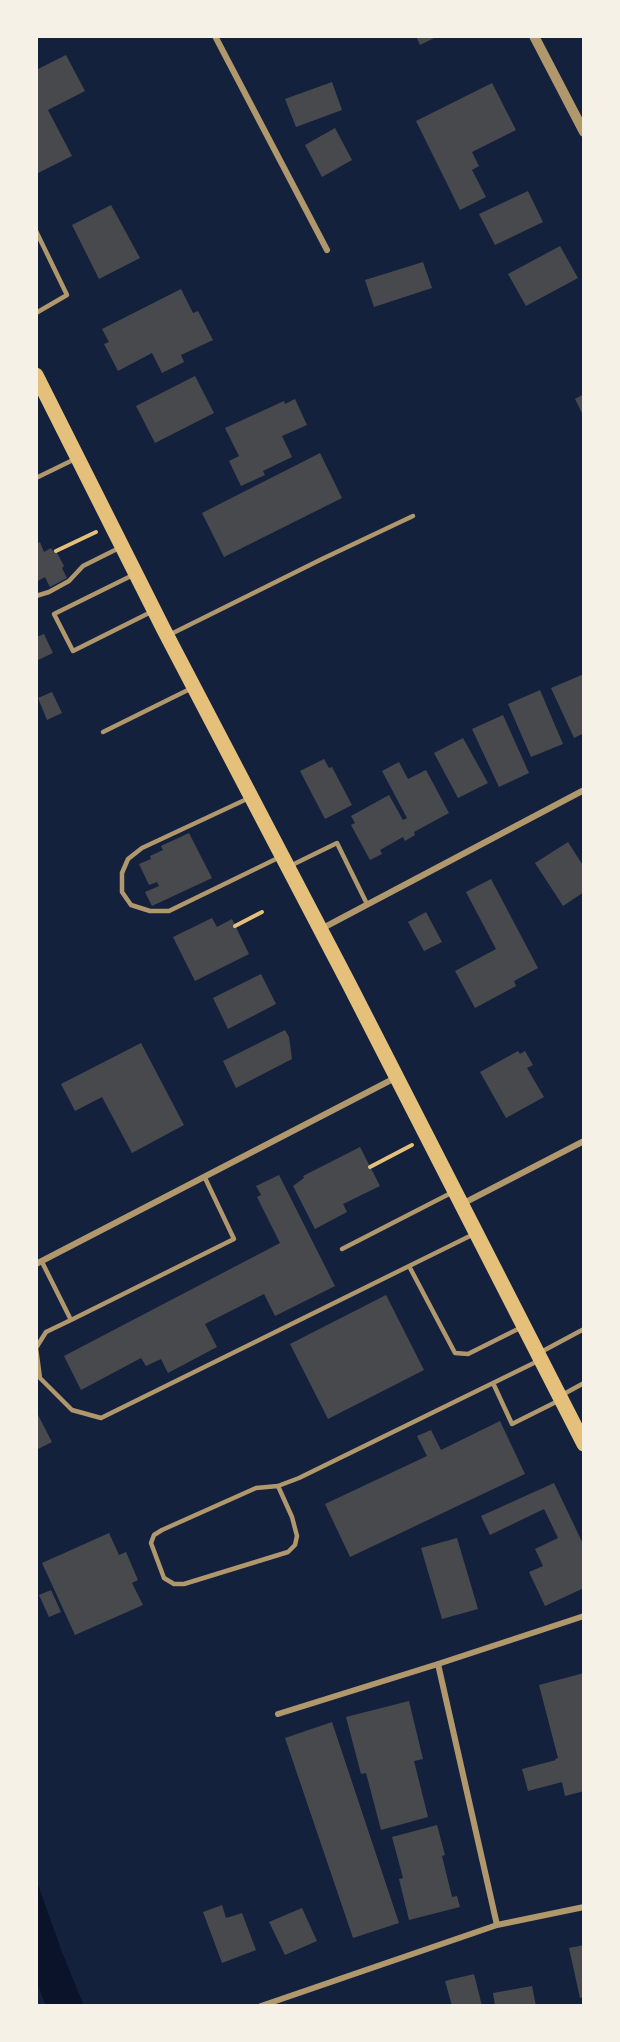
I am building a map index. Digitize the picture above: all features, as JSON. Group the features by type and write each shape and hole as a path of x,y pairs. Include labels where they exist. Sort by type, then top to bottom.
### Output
{"main road":[{"path":"36,375 135,574 285,861 523,1327 560,1397 579,1421 583,1442"}],"street":[{"path":"215,36 327,250"},
{"path":"534,36 584,132"},
{"path":"320,929 584,790"},
{"path":"39,1263 396,1077"},
{"path":"458,1198 584,1141"},
{"path":"278,1714 438,1665 584,1616"},
{"path":"438,1665 497,1925"},
{"path":"261,2006 497,1925 584,1907"}],"lane":[{"path":"36,231 67,295 36,313"},
{"path":"36,478 77,457"},
{"path":"167,636 413,516"},
{"path":"36,596 69,581 83,566 122,547"},
{"path":"135,574 54,614 73,651 154,610"},
{"path":"103,732 194,687"},
{"path":"252,797 142,848 128,859 122,873 122,892 131,905 150,911 169,911 285,861 337,843 367,904"},
{"path":"205,1178 234,1239 46,1332 36,1348 40,1378 72,1410 100,1418 476,1233"},
{"path":"342,1250 458,1198"},
{"path":"39,1263 71,1320"},
{"path":"409,1266 455,1353 468,1354 523,1327"},
{"path":"278,1486 292,1517 297,1536 295,1545 288,1552 184,1584 174,1584 164,1578 151,1543 154,1536 162,1530 256,1488 278,1486 299,1478 493,1383 584,1329"},
{"path":"493,1383 513,1424 584,1383"}],"path":[{"path":"56,551 111,525"},
{"path":"235,926 262,912"},
{"path":"370,1167 427,1137"}],"water":[{"path":"36,1879 84,2006 46,2006 36,1981"}],"building":[{"path":"416,36 438,36 420,45"},
{"path":"66,55 85,91 48,110 72,156 36,174 36,70"},
{"path":"332,82 342,110 296,127 285,99"},
{"path":"492,83 516,130 472,152 479,166 472,170 486,197 460,210 416,121"},
{"path":"335,128 352,160 322,177 305,145"},
{"path":"528,191 543,222 495,245 479,214"},
{"path":"111,205 140,258 99,279 72,225"},
{"path":"560,246 578,278 526,306 508,274"},
{"path":"423,262 432,288 374,307 365,280"},
{"path":"181,289 193,313 198,311 213,340 181,355 184,362 162,373 152,353 118,371 104,344 109,342 102,329"},
{"path":"195,376 214,413 155,443 136,406"},
{"path":"584,394 584,417 575,399"},
{"path":"295,399 307,425 282,436 292,457 263,471 265,475 241,486 229,461 239,456 225,428 284,401 285,404"},
{"path":"320,453 342,498 224,557 202,513"},
{"path":"40,542 44,552 51,548 53,551 55,549 64,566 62,568 67,578 50,587 45,577 36,582 36,544"},
{"path":"44,634 53,653 36,661 36,637"},
{"path":"584,674 584,733 574,738 551,688"},
{"path":"540,690 563,744 531,757 508,704"},
{"path":"52,692 62,713 47,720 38,698"},
{"path":"503,715 529,773 499,787 472,729"},
{"path":"463,738 488,783 458,798 434,753"},
{"path":"324,759 329,768 332,767 352,805 325,819 300,771"},
{"path":"399,762 408,779 426,770 449,813 414,832 415,835 405,841 403,837 380,850 382,854 370,860 351,825 355,823 351,816 389,795 403,820 407,818 382,771"},
{"path":"189,833 212,878 152,906 145,892 159,886 157,882 149,885 139,864 163,850 161,846"},
{"path":"568,842 584,867 584,892 563,906 535,863"},
{"path":"491,879 538,968 514,981 516,986 475,1008 455,971 496,949 466,892"},
{"path":"426,912 442,942 424,951 408,922"},
{"path":"212,918 217,927 232,919 249,954 195,981 173,937"},
{"path":"261,974 276,1004 228,1029 213,998"},
{"path":"285,1030 289,1037 292,1059 236,1088 223,1061"},
{"path":"141,1043 184,1125 132,1153 102,1097 75,1111 61,1084"},
{"path":"518,1051 520,1054 525,1051 533,1065 527,1068 544,1097 506,1118 480,1072"},
{"path":"360,1147 380,1186 343,1204 347,1212 315,1229 293,1186 304,1178 303,1176"},
{"path":"279,1175 335,1286 275,1316 264,1294 205,1324 217,1347 168,1373 161,1359 146,1366 141,1358 81,1390 64,1356 280,1243 257,1197 261,1195 256,1186"},
{"path":"386,1295 424,1370 328,1419 290,1344"},
{"path":"36,1411 52,1442 36,1450"},
{"path":"500,1421 525,1474 350,1557 325,1504 427,1456 417,1436 431,1430 441,1450"},
{"path":"554,1483 584,1546 584,1588 545,1606 529,1572 543,1566 535,1549 558,1538 544,1509 490,1535 481,1516"},
{"path":"109,1533 119,1555 126,1552 138,1580 132,1583 143,1605 75,1635 42,1563"},
{"path":"457,1538 478,1609 442,1619 421,1548"},
{"path":"51,1590 61,1612 49,1617 39,1595"},
{"path":"584,1673 584,1791 565,1796 562,1782 528,1791 522,1769 558,1758 539,1685"},
{"path":"409,1701 423,1759 414,1761 428,1817 381,1830 366,1773 361,1774 346,1717"},
{"path":"332,1722 399,1923 353,1938 285,1738"},
{"path":"437,1825 452,1897 457,1896 460,1907 409,1920 399,1879 403,1878 392,1837"},
{"path":"222,1905 226,1918 242,1913 256,1950 222,1963 203,1912"},
{"path":"302,1908 317,1941 285,1955 269,1922"},
{"path":"584,1945 584,1997 580,1998 569,1948"},
{"path":"474,1974 482,2006 452,2006 445,1981"},
{"path":"532,1986 536,2006 495,2006 493,1993"}]}
